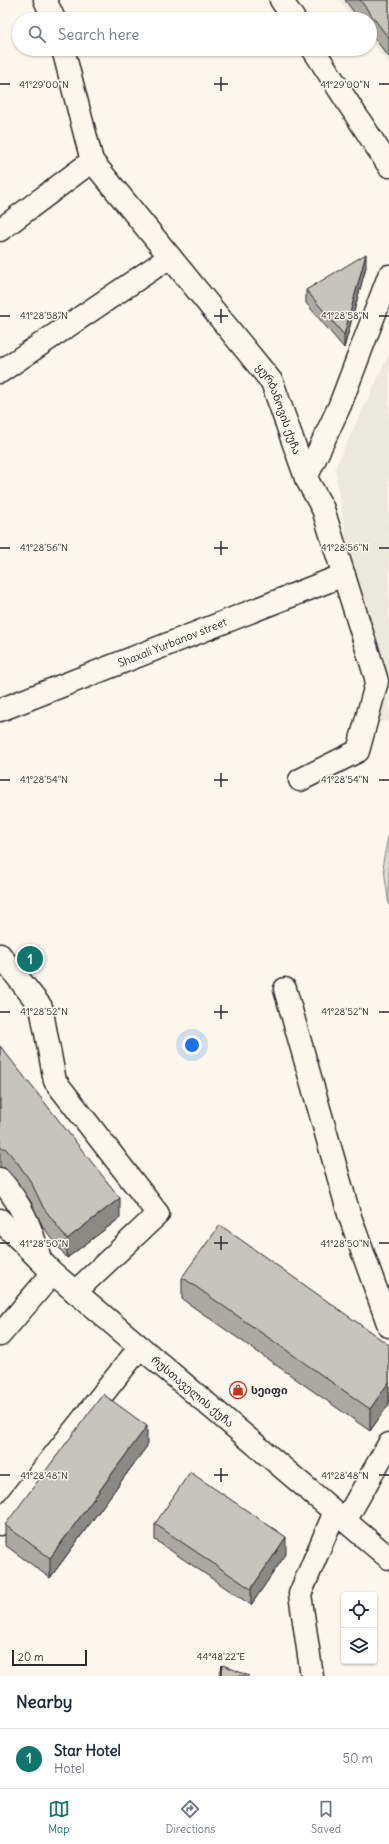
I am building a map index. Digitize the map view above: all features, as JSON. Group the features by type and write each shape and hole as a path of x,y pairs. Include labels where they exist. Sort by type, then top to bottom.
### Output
{"street":[{"path":"45,0 51,12"},
{"path":"281,0 289,12"},
{"name":"ყურბანოვის ქუჩა","path":"65,56 92,160 272,382 306,478 323,510 377,681 358,751 300,780"},
{"path":"318,56 389,166"},
{"path":"0,230 92,160"},
{"path":"0,372 170,256"},
{"path":"306,478 340,405 389,276"},
{"name":"Shaxali Yurbanov street","path":"0,710 344,575"},
{"path":"0,955 41,1007 55,1081 158,1214 75,1292"},
{"path":"285,989 349,1214 389,1326"},
{"path":"0,1179 12,1193 26,1216 47,1266 9,1312 0,1335"},
{"name":"რუსთაველის ქუჩა","path":"0,1220 75,1292 389,1558"},
{"path":"0,1524 140,1347"},
{"path":"312,1676 300,1594 340,1517 389,1444"}],"shaded area":[{"path":"339,0 389,0 389,64 377,48 377,12 348,12"},
{"path":"389,354 389,721 374,723 335,468"},
{"path":"389,832 389,906 383,862"}],"building":[{"path":"360,0 389,0 389,38 377,23 377,12 369,12"},
{"path":"366,254 344,335 306,290"},
{"path":"0,1046 120,1198 67,1239 43,1207 31,1182 17,1162 5,1148 0,1148"},
{"path":"220,1225 389,1345 389,1382 370,1409 182,1277"},
{"path":"103,1394 147,1426 50,1558 5,1525"},
{"path":"190,1472 286,1537 251,1589 155,1524"},
{"path":"223,1665 249,1676 218,1676"}],"place":[{"name":"Star Hotel","path":"30,959"},
{"name":"სეიფი","path":"238,1390"}]}
